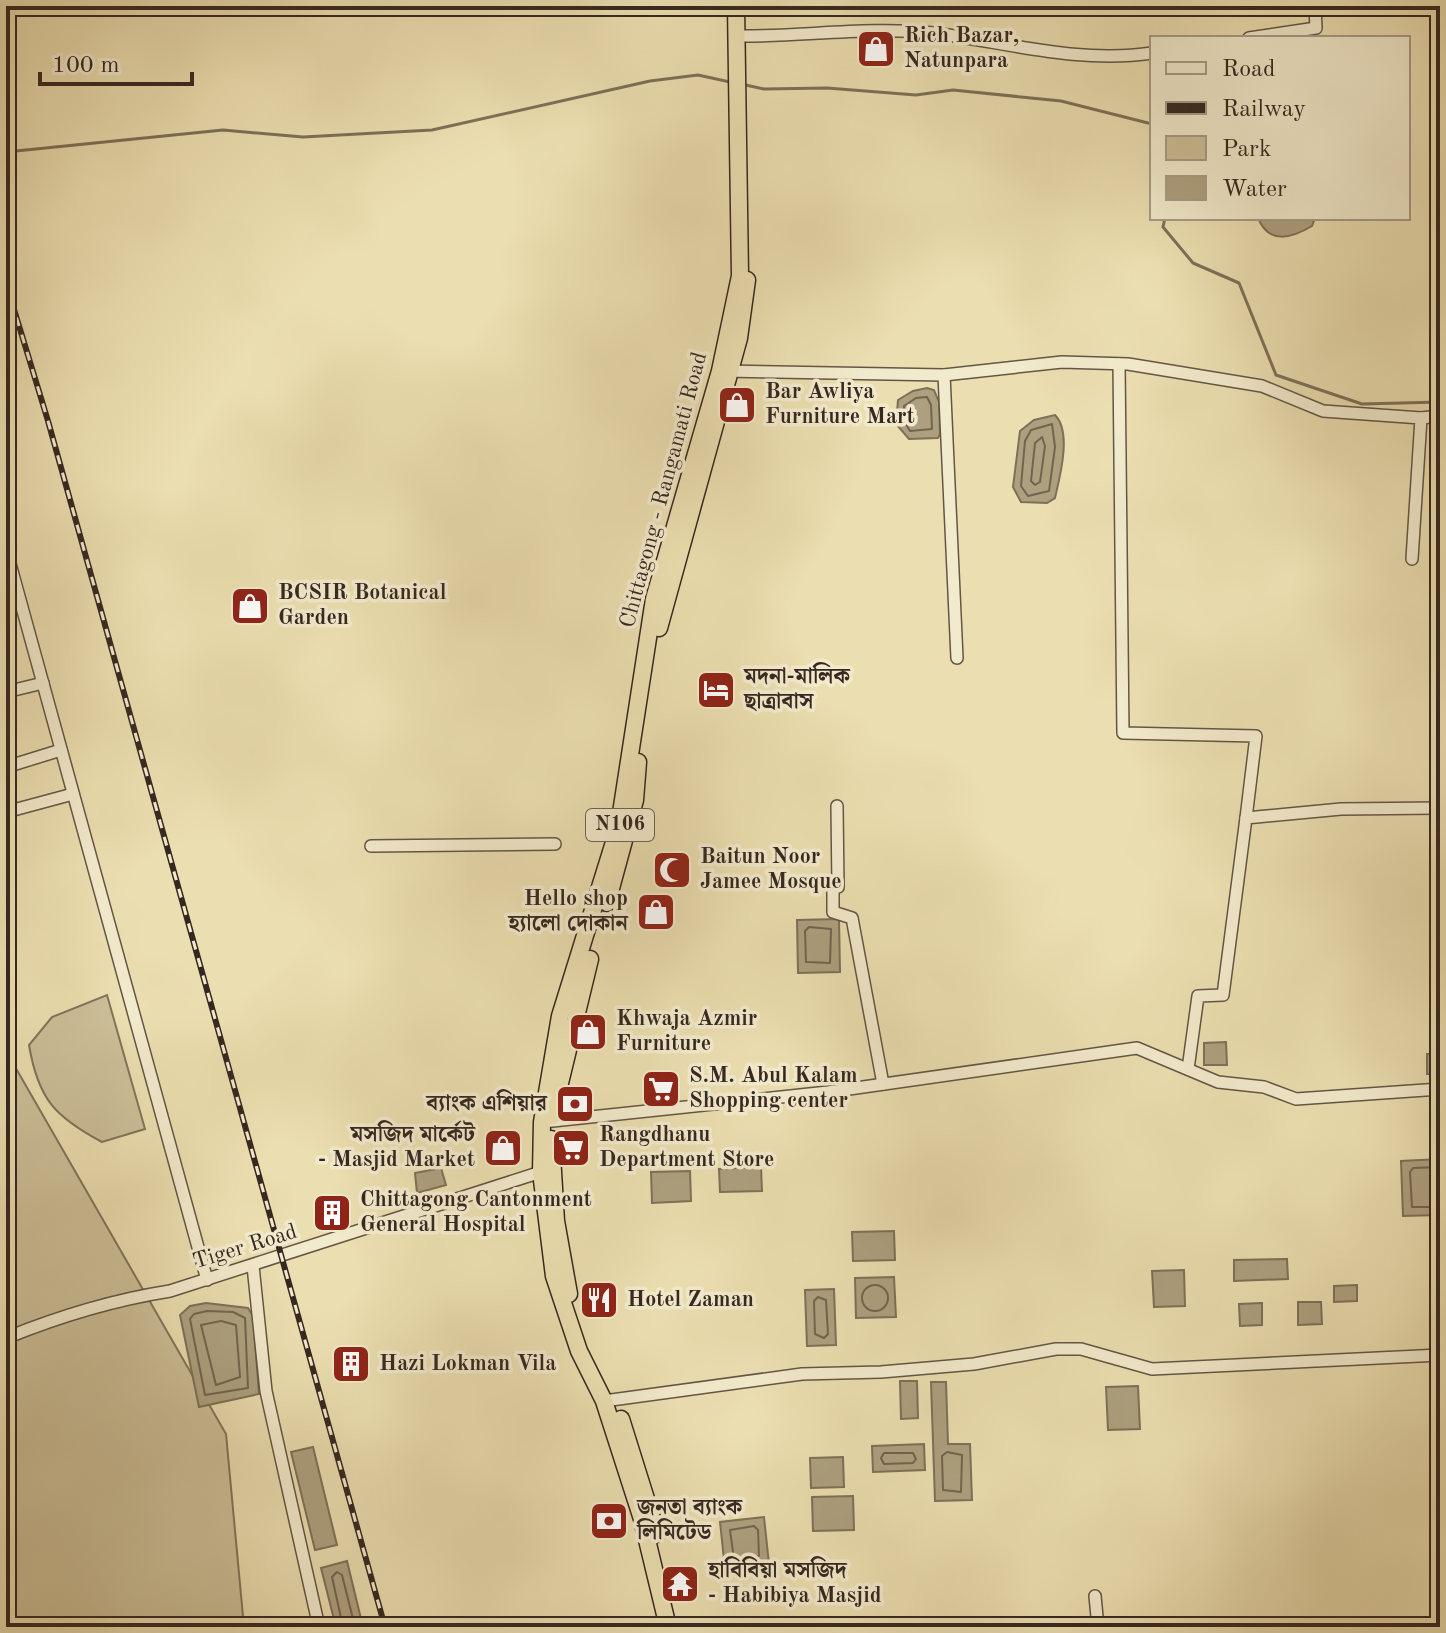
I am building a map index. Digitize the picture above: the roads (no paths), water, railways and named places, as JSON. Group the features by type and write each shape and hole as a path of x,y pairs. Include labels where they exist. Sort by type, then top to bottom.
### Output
{"highway":[{"name":"Chittagong - Rangamati Road","path":"736,6 740,36"},
{"name":"Chittagong - Rangamati Road","path":"668,1627 642,1519 608,1400 562,1309 547,1243 541,1172 560,1016 619,826 654,599 726,370 740,276 740,36 744,6"},
{"name":"Chittagong - Rangamati Road","path":"546,1122 556,1221 569,1291 652,1513 679,1627"}],"street":[{"path":"1262,36 1316,28 1315,6"},
{"path":"740,36 917,32 1113,58 1150,53"},
{"path":"726,370 944,375 1062,362 1119,364 1262,386 1323,411 1421,418 1440,416"},
{"path":"1119,364 1123,733 1256,736 1223,995 1198,996 1188,1069"},
{"path":"944,375 957,658"},
{"path":"1412,559 1421,418"},
{"path":"6,549 207,1280"},
{"path":"6,692 43,683"},
{"path":"6,767 61,750"},
{"path":"6,812 73,794"},
{"path":"837,806 838,887 833,888 833,912 852,918 883,1084"},
{"path":"1246,818 1341,809 1440,808"},
{"path":"371,846 555,844"},
{"path":"546,1122 883,1084 1137,1048 1218,1082 1264,1087 1296,1099 1440,1089"},
{"name":"Tiger Road","path":"6,1338 64,1315 207,1280 541,1172"},
{"path":"253,1266 266,1391 319,1627"},
{"path":"608,1400 802,1374 881,1372 974,1364 1056,1349 1081,1349 1152,1369 1440,1355"},
{"path":"1095,1596 1098,1627"}],"water":[{"path":"1259,220 1314,220 1312,226 1297,234 1282,237 1263,227"},
{"path":"934,390 939,402 940,434 938,438 909,439 896,424 898,400 913,391"},
{"path":"1055,415 1063,432 1064,443 1055,498 1047,503 1021,502 1013,487 1020,431 1034,420"},
{"path":"839,919 840,972 798,973 797,920"},
{"path":"1226,1042 1227,1065 1204,1065 1204,1043"},
{"path":"1427,1054 1440,1054 1440,1074 1427,1074"},
{"path":"1440,1159 1440,1215 1403,1216 1401,1161"},
{"path":"761,1167 762,1191 720,1192 719,1169"},
{"path":"441,1168 446,1185 417,1193 415,1173"},
{"path":"690,1171 691,1201 652,1203 651,1172"},
{"path":"894,1231 895,1260 853,1261 852,1232"},
{"path":"1287,1259 1288,1279 1234,1281 1234,1260"},
{"path":"1184,1270 1185,1306 1154,1307 1152,1271"},
{"path":"894,1277 896,1317 856,1318 855,1278"},
{"path":"1357,1285 1357,1301 1334,1302 1334,1286"},
{"path":"834,1289 836,1345 807,1346 805,1290"},
{"path":"1298,1302 1321,1302 1322,1324 1298,1325"},
{"path":"206,1303 248,1308 253,1316 259,1394 199,1407 180,1315 190,1306"},
{"path":"1262,1303 1262,1325 1240,1326 1239,1304"},
{"path":"900,1381 917,1381 918,1418 901,1419"},
{"path":"931,1382 946,1382 948,1444 970,1444 972,1500 935,1501"},
{"path":"1138,1386 1140,1429 1108,1430 1106,1387"},
{"path":"924,1444 925,1470 873,1472 872,1446"},
{"path":"313,1447 337,1545 315,1550 291,1452"},
{"path":"843,1457 844,1487 811,1488 810,1458"},
{"path":"853,1496 854,1530 813,1531 812,1497"},
{"path":"764,1517 769,1564 725,1569 720,1522"},
{"path":"347,1561 363,1627 336,1627 321,1568"}],"waterway":[{"path":"6,152 223,130 303,137 432,130 650,81 698,75 730,82"},
{"path":"741,84 764,89 827,88 916,95 953,90 1061,101 1150,123"},
{"path":"1165,220 1163,227 1193,263 1239,283 1276,375 1362,404 1440,402"}],"railway":[{"path":"6,283 48,421 385,1627"}],"place":[{"name":"Rich Bazar, Natunpara","path":"876,49"},
{"name":"Bar Awliya Furniture Mart","path":"737,405"},
{"name":"BCSIR Botanical Garden","path":"250,606"},
{"name":"মদনা-মালিক ছাত্রাবাস","path":"716,690"},
{"name":"Baitun Noor Jamee Mosque","path":"672,870"},
{"name":"Hello shop হ্যালো দোকান","path":"656,912"},
{"name":"Khwaja Azmir Furniture","path":"588,1032"},
{"name":"S.M. Abul Kalam Shopping center","path":"661,1089"},
{"name":"ব্যাংক এশিয়ার","path":"575,1104"},
{"name":"মসজিদ মার্কেট - Masjid Market","path":"503,1148"},
{"name":"Rangdhanu Department Store","path":"571,1148"},
{"name":"Chittagong Cantonment General Hospital","path":"332,1213"},
{"name":"Hotel Zaman","path":"599,1300"},
{"name":"Hazi Lokman Vila","path":"351,1364"},
{"name":"জনতা ব্যাংক লিমিটেড","path":"609,1521"},
{"name":"হাবিবিয়া মসজিদ - Habibiya Masjid","path":"680,1584"}]}
